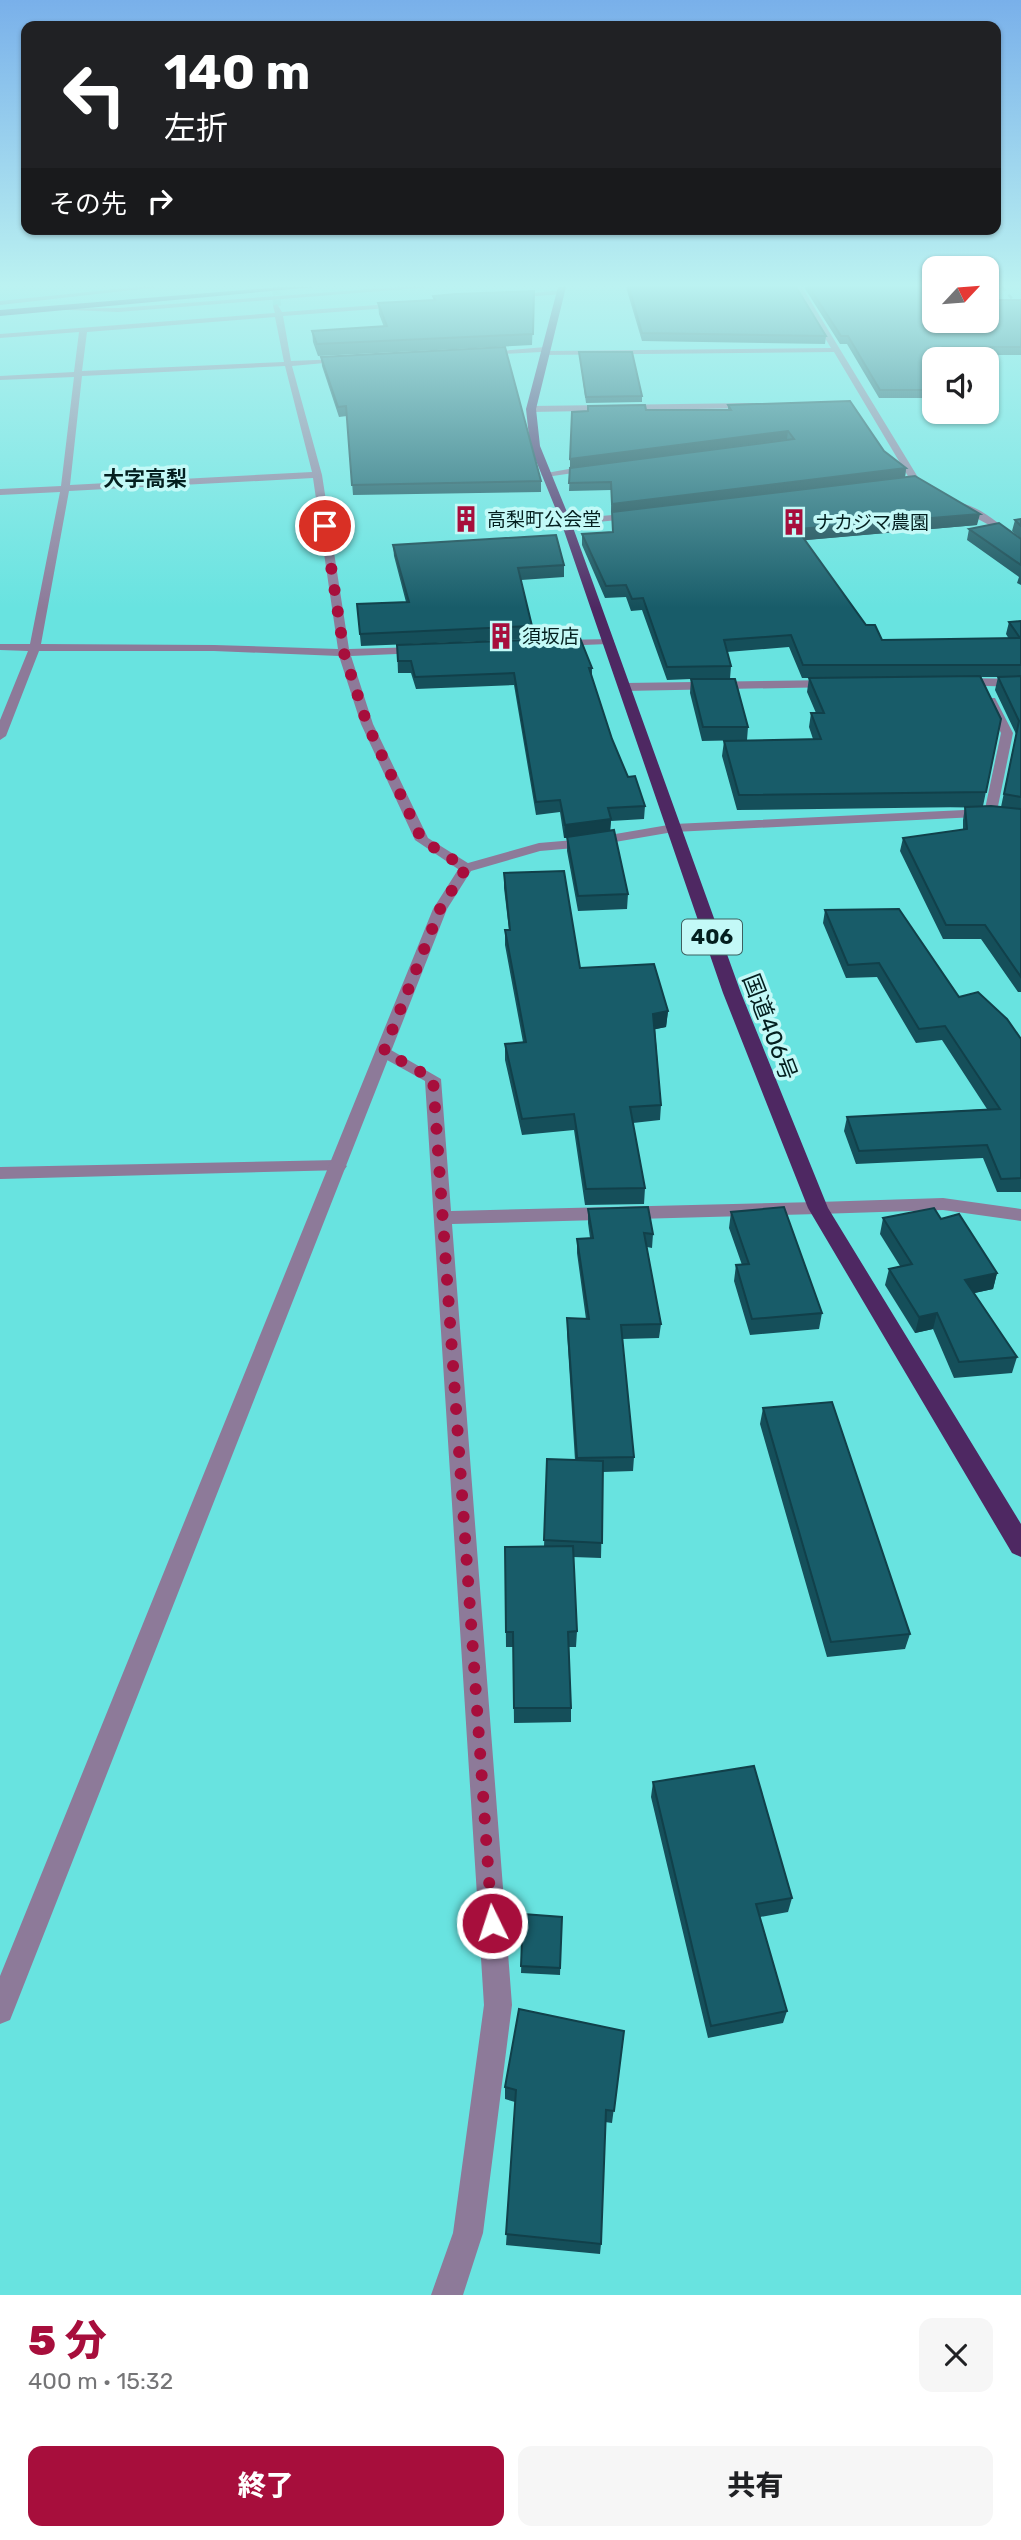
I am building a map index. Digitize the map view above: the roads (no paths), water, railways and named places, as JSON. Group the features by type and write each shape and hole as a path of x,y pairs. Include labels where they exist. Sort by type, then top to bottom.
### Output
{"highway":[{"name":"国道406号","path":"534,394 531,409 535,446 566,522 732,993 818,1208 1021,1546"}],"street":[{"path":"0,736 35,648 65,488 76,394"},
{"path":"296,394 317,475 344,653 367,724 422,840 466,868"},
{"path":"862,394 915,481 938,493"},
{"path":"853,403 867,403"},
{"path":"531,409 760,405"},
{"path":"546,474 599,467"},
{"path":"0,492 317,475"},
{"path":"902,482 915,481"},
{"path":"949,499 1001,530 1021,547"},
{"path":"566,522 646,516"},
{"path":"1001,530 1021,526"},
{"path":"552,643 608,641"},
{"path":"0,647 214,648 344,653 427,649"},
{"path":"955,682 1021,683"},
{"path":"0,2010 440,909 466,868 539,846 586,843 674,828 996,813 1006,733 983,682"},
{"path":"624,687 845,684"},
{"path":"384,1051 433,1079 498,2005 468,2233 447,2295"},
{"path":"0,1173 338,1166"},
{"path":"443,1217 943,1204 1021,1215"}],"place":[{"name":"高梨町公会堂","path":"466,519"},
{"name":"ナカジマ農園","path":"794,522"},
{"name":"須坂店","path":"501,636"}],"district":[{"name":"大字高梨","path":"145,479"}]}
